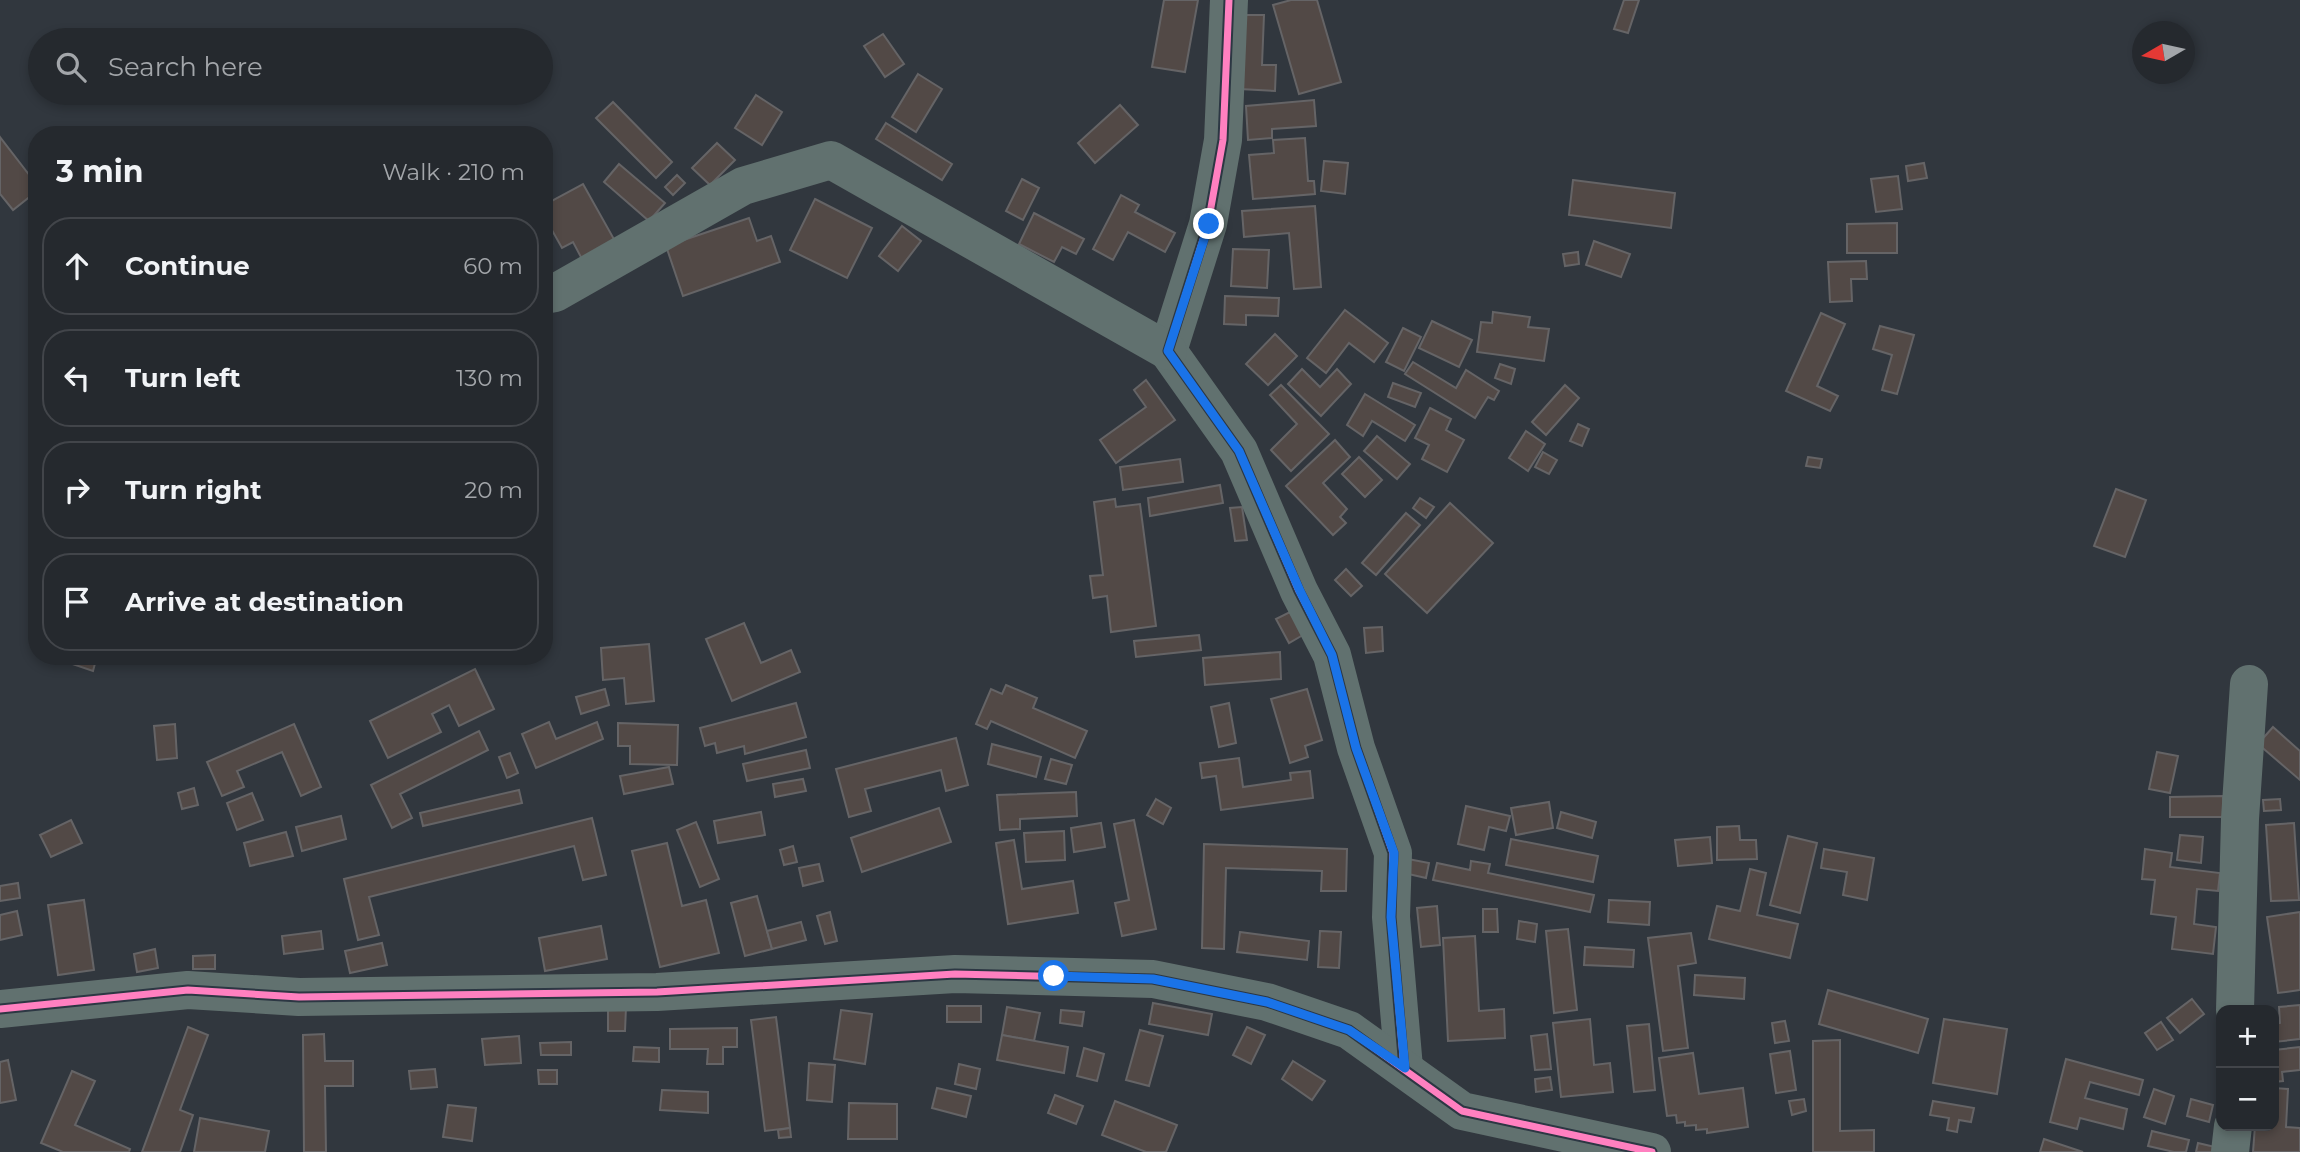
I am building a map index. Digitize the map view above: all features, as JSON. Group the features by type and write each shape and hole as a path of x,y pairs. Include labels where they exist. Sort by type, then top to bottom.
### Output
{"street":[{"path":"1168,351 1209,224 1223,140 1228,0"},
{"path":"553,293 743,186 831,160 1168,351 1239,451 1300,591 1332,655 1356,748 1394,853 1391,917 1405,1068"},
{"path":"2235,1005 2240,819 2249,684"},
{"path":"0,1009 188,990 299,997 409,996 657,992 955,974 1153,979 1267,1002 1349,1030 1462,1111 1653,1152"},
{"path":"2230,1152 2232,1131"}],"building":[{"path":"1164,0 1198,0 1185,72 1152,67"},
{"path":"1291,0 1317,0 1341,82 1299,94 1273,5"},
{"path":"1624,0 1639,0 1628,33 1614,29"},
{"path":"1244,15 1264,15 1262,65 1276,65 1275,91 1240,89"},
{"path":"883,34 904,64 885,77 864,46"},
{"path":"918,74 942,89 916,132 892,117"},
{"path":"756,95 782,112 762,145 735,128"},
{"path":"1314,100 1316,126 1272,129 1272,138 1248,140 1246,106"},
{"path":"613,102 672,162 656,178 596,118"},
{"path":"1120,105 1138,125 1095,163 1078,143"},
{"path":"886,123 952,164 942,180 876,139"},
{"path":"0,137 28,173 28,198 13,210 0,194"},
{"path":"1305,138 1308,181 1314,181 1315,194 1253,199 1249,155 1274,153 1273,140"},
{"path":"717,143 735,160 710,185 692,168"},
{"path":"1324,161 1348,163 1345,194 1321,191"},
{"path":"1924,163 1927,178 1908,181 1906,166"},
{"path":"619,164 665,203 649,221 604,182"},
{"path":"677,175 685,183 673,195 665,187"},
{"path":"1898,176 1902,209 1876,212 1871,179"},
{"path":"1022,179 1039,188 1023,220 1006,211"},
{"path":"1573,180 1675,193 1671,228 1569,215"},
{"path":"583,184 615,241 582,259 573,242 562,248 553,232 553,200"},
{"path":"1121,195 1139,205 1135,212 1175,233 1165,252 1128,232 1113,260 1093,249"},
{"path":"815,199 872,228 847,278 790,250"},
{"path":"1315,206 1321,287 1294,289 1289,233 1244,237 1242,211"},
{"path":"1034,213 1084,239 1076,254 1062,247 1054,262 1019,244"},
{"path":"749,218 757,241 771,236 780,262 683,296 666,246"},
{"path":"1897,223 1897,253 1847,253 1847,224"},
{"path":"902,226 921,241 898,271 879,256"},
{"path":"1594,241 1630,254 1621,277 1586,265"},
{"path":"1233,249 1269,250 1267,288 1231,286"},
{"path":"1578,252 1579,264 1565,266 1563,254"},
{"path":"1866,261 1867,279 1851,279 1852,301 1830,302 1828,262"},
{"path":"1225,296 1279,298 1278,316 1246,315 1246,325 1224,324"},
{"path":"1345,310 1388,343 1374,362 1349,343 1326,373 1307,358"},
{"path":"1493,312 1530,317 1528,327 1549,329 1544,361 1477,352 1481,322 1492,323"},
{"path":"1821,313 1845,324 1817,386 1838,396 1830,411 1786,391"},
{"path":"1432,321 1472,340 1459,367 1419,348"},
{"path":"1880,326 1914,335 1897,394 1882,390 1892,355 1873,349"},
{"path":"1403,328 1421,337 1404,371 1386,362"},
{"path":"1275,334 1297,356 1268,385 1246,364"},
{"path":"1413,362 1456,388 1466,370 1499,391 1494,400 1488,397 1475,418 1405,374"},
{"path":"1500,364 1515,369 1511,384 1495,378"},
{"path":"1302,369 1320,387 1337,369 1351,384 1321,416 1288,384"},
{"path":"1146,380 1175,420 1116,463 1100,440 1146,407 1134,390"},
{"path":"1393,383 1421,393 1415,407 1388,397"},
{"path":"1281,385 1329,434 1291,471 1271,450 1297,424 1270,395"},
{"path":"1565,385 1579,398 1546,435 1532,422"},
{"path":"1365,394 1415,425 1405,441 1372,421 1363,436 1347,425"},
{"path":"1430,408 1451,419 1446,430 1464,440 1447,472 1422,459 1429,445 1415,438"},
{"path":"1578,424 1589,429 1582,446 1570,441"},
{"path":"1526,431 1545,444 1528,471 1509,458"},
{"path":"1377,436 1410,464 1397,479 1364,451"},
{"path":"1335,440 1350,457 1323,483 1347,509 1340,517 1346,523 1333,535 1286,486"},
{"path":"1543,452 1557,460 1549,474 1535,467"},
{"path":"1359,457 1382,480 1365,497 1342,474"},
{"path":"1808,457 1822,459 1820,468 1806,466"},
{"path":"1180,459 1183,482 1123,490 1120,467"},
{"path":"1220,485 1223,503 1150,516 1148,498"},
{"path":"2116,489 2146,500 2125,557 2094,546"},
{"path":"1420,498 1434,507 1426,518 1413,508"},
{"path":"1115,499 1116,507 1140,504 1156,626 1111,632 1107,596 1093,598 1090,576 1103,575 1094,502"},
{"path":"1450,503 1493,543 1427,613 1385,574"},
{"path":"1242,507 1247,540 1235,541 1230,508"},
{"path":"1406,513 1420,525 1376,575 1362,563"},
{"path":"1346,569 1362,586 1351,596 1335,580"},
{"path":"1290,612 1303,635 1289,643 1276,619"},
{"path":"744,623 761,663 791,650 800,672 732,701 706,639"},
{"path":"1382,627 1383,651 1366,653 1364,628"},
{"path":"1199,635 1201,650 1136,657 1134,641"},
{"path":"649,644 654,701 626,704 624,678 603,680 601,648"},
{"path":"1280,652 1281,679 1205,685 1203,658"},
{"path":"75,665 95,665 93,671"},
{"path":"475,669 494,709 459,726 449,705 432,714 441,732 388,758 370,721"},
{"path":"1006,685 1037,698 1033,708 1087,731 1075,758 991,721 987,729 976,724 991,689 1002,694"},
{"path":"605,689 609,705 581,714 576,697"},
{"path":"1307,689 1322,740 1305,746 1308,757 1290,763 1271,699"},
{"path":"796,703 806,737 745,754 744,746 717,753 715,743 705,746 700,728"},
{"path":"1229,703 1236,743 1219,747 1211,707"},
{"path":"549,722 556,739 597,722 603,739 536,768 522,734"},
{"path":"618,723 678,725 677,765 630,764 630,746 618,746"},
{"path":"175,724 177,758 157,760 154,726"},
{"path":"294,724 321,787 301,796 282,752 237,771 244,787 222,796 207,762"},
{"path":"2273,727 2300,751 2300,780 2258,744"},
{"path":"479,731 488,750 400,794 412,818 392,828 371,785"},
{"path":"956,738 968,785 946,791 941,770 865,789 871,811 849,817 836,769"},
{"path":"992,744 1041,757 1036,777 988,764"},
{"path":"806,750 810,768 747,781 743,764"},
{"path":"2157,752 2178,756 2170,793 2149,789"},
{"path":"510,753 518,773 507,778 499,757"},
{"path":"1239,758 1243,787 1291,780 1290,773 1310,771 1313,798 1221,810 1216,776 1202,778 1200,763"},
{"path":"1051,759 1072,765 1066,784 1045,779"},
{"path":"669,767 673,784 624,794 620,776"},
{"path":"803,779 806,791 775,797 773,784"},
{"path":"194,788 198,805 182,809 178,793"},
{"path":"519,790 522,803 423,826 420,813"},
{"path":"1076,792 1077,816 1020,819 1020,829 1000,830 997,795"},
{"path":"252,793 263,820 237,830 227,803"},
{"path":"2223,796 2223,817 2170,817 2170,797"},
{"path":"1156,799 1171,808 1163,824 1147,815"},
{"path":"2280,799 2281,810 2264,811 2263,800"},
{"path":"1549,802 1553,828 1516,835 1511,808"},
{"path":"1466,806 1510,816 1506,831 1489,827 1484,850 1458,844"},
{"path":"939,808 951,842 862,872 851,838"},
{"path":"761,812 765,835 718,843 714,821"},
{"path":"1561,812 1596,822 1592,838 1557,828"},
{"path":"341,816 346,839 302,851 296,827"},
{"path":"592,818 606,875 583,880 574,846 369,897 379,935 358,940 344,879"},
{"path":"71,820 82,843 51,857 40,835"},
{"path":"1134,820 1156,929 1122,936 1115,903 1129,900 1114,824"},
{"path":"696,822 719,879 700,887 677,830"},
{"path":"1101,823 1105,847 1074,852 1071,828"},
{"path":"2294,823 2299,900 2271,901 2266,825"},
{"path":"1739,826 1740,840 1756,840 1757,859 1717,860 1717,827"},
{"path":"1064,831 1065,860 1026,862 1024,833"},
{"path":"286,832 293,856 250,866 244,843"},
{"path":"2180,835 2203,837 2201,863 2177,860"},
{"path":"1788,836 1817,843 1800,913 1770,905"},
{"path":"1710,837 1712,863 1678,866 1675,840"},
{"path":"1511,839 1598,856 1593,882 1506,865"},
{"path":"1014,840 1022,889 1073,881 1078,913 1008,924 996,843"},
{"path":"667,843 682,906 706,900 719,953 660,967 632,851"},
{"path":"1204,844 1347,849 1346,891 1321,891 1322,871 1226,868 1224,949 1202,948"},
{"path":"793,846 797,862 784,865 780,850"},
{"path":"1824,849 1874,858 1867,900 1843,895 1847,872 1821,868"},
{"path":"2145,849 2172,853 2170,867 2220,873 2218,891 2197,889 2194,924 2216,927 2213,954 2172,949 2176,917 2151,914 2155,880 2142,879"},
{"path":"1408,859 1429,863 1426,878 1404,873"},
{"path":"1471,861 1490,864 1488,873 1594,895 1590,912 1433,880 1437,863 1470,870"},
{"path":"819,864 823,881 803,886 799,868"},
{"path":"1750,869 1766,873 1757,915 1798,924 1790,958 1709,939 1717,906 1740,911"},
{"path":"18,883 20,898 0,901 0,886"},
{"path":"757,896 772,949 745,956 731,903"},
{"path":"84,900 94,970 58,975 48,905"},
{"path":"1609,900 1650,902 1649,925 1608,922"},
{"path":"1437,906 1440,945 1421,947 1417,908"},
{"path":"1483,909 1497,909 1498,932 1483,932"},
{"path":"17,911 22,935 0,940 0,915"},
{"path":"830,912 837,941 825,944 817,916"},
{"path":"2300,912 2300,990 2278,993 2267,917"},
{"path":"1519,921 1537,924 1535,942 1517,939"},
{"path":"801,922 806,940 772,949 767,931"},
{"path":"601,926 607,959 545,971 539,938"},
{"path":"1568,929 1577,1010 1554,1013 1546,931"},
{"path":"321,931 323,949 284,954 282,936"},
{"path":"1320,931 1341,932 1339,968 1318,967"},
{"path":"1240,932 1309,941 1307,960 1237,952"},
{"path":"1691,933 1696,963 1678,966 1688,1048 1663,1051 1648,938"},
{"path":"1475,936 1479,1011 1504,1009 1505,1038 1448,1041 1443,938"},
{"path":"382,943 387,965 350,973 345,951"},
{"path":"1585,947 1634,950 1633,967 1584,965"},
{"path":"155,949 158,968 137,972 134,954"},
{"path":"215,955 215,969 193,969 193,956"},
{"path":"1695,975 1745,978 1744,999 1694,995"},
{"path":"1828,990 1928,1019 1918,1053 1819,1024"},
{"path":"2192,999 2204,1014 2180,1033 2167,1018"},
{"path":"1153,1003 1212,1014 1208,1035 1149,1024"},
{"path":"2300,1005 2300,1039 2279,1041 2279,1007"},
{"path":"947,1006 981,1006 981,1022 947,1022"},
{"path":"608,1007 626,1007 625,1031 608,1031"},
{"path":"1007,1007 1040,1013 1034,1041 1002,1035"},
{"path":"841,1010 872,1014 865,1064 834,1059"},
{"path":"1061,1010 1084,1012 1082,1026 1060,1023"},
{"path":"776,1017 790,1128 765,1131 751,1020"},
{"path":"1590,1019 1594,1065 1610,1063 1613,1092 1561,1097 1553,1023"},
{"path":"1944,1019 2007,1029 1997,1094 1933,1083"},
{"path":"1785,1021 1789,1041 1775,1043 1772,1023"},
{"path":"2161,1022 2173,1040 2157,1050 2145,1033"},
{"path":"1649,1024 1655,1090 1634,1092 1627,1026"},
{"path":"188,1027 208,1035 180,1110 193,1115 180,1152 142,1152"},
{"path":"1247,1027 1265,1035 1251,1064 1233,1055"},
{"path":"737,1028 737,1047 723,1047 723,1064 707,1064 708,1049 670,1049 670,1029"},
{"path":"1140,1030 1163,1036 1149,1086 1126,1080"},
{"path":"324,1034 325,1061 353,1061 353,1086 325,1086 326,1152 304,1152 303,1035"},
{"path":"1547,1034 1551,1069 1535,1070 1531,1036"},
{"path":"1002,1035 1068,1047 1064,1073 997,1060"},
{"path":"519,1036 521,1063 485,1065 482,1039"},
{"path":"1840,1040 1840,1131 1874,1130 1874,1152 1813,1152 1813,1041"},
{"path":"571,1042 571,1055 541,1055 540,1043"},
{"path":"634,1047 659,1048 659,1062 633,1061"},
{"path":"2300,1047 2300,1070 2282,1072 2283,1081 2279,1081 2279,1068 2279,1049"},
{"path":"1084,1048 1104,1054 1097,1081 1077,1076"},
{"path":"1790,1051 1796,1090 1776,1093 1770,1054"},
{"path":"1693,1053 1699,1094 1743,1088 1748,1127 1707,1133 1707,1129 1696,1130 1696,1125 1685,1126 1685,1122 1677,1123 1676,1115 1667,1116 1659,1058"},
{"path":"2066,1059 2143,1080 2139,1095 2090,1082 2085,1098 2127,1109 2123,1129 2080,1118 2077,1129 2050,1122"},
{"path":"8,1060 16,1100 0,1103 0,1062"},
{"path":"1293,1061 1325,1081 1312,1100 1282,1079"},
{"path":"809,1063 835,1065 832,1102 807,1100"},
{"path":"959,1064 980,1069 976,1089 955,1084"},
{"path":"435,1069 437,1087 411,1089 409,1071"},
{"path":"538,1070 557,1070 557,1084 539,1084"},
{"path":"72,1071 95,1081 75,1125 130,1149 129,1152 63,1152 41,1143"},
{"path":"1550,1077 1552,1090 1536,1092 1535,1079"},
{"path":"937,1088 971,1096 966,1117 932,1108"},
{"path":"2279,1088 2288,1089 2286,1127 2300,1128 2300,1152 2253,1152 2255,1131 2279,1131"},
{"path":"2154,1089 2174,1096 2165,1124 2144,1117"},
{"path":"662,1090 708,1092 708,1113 660,1110"},
{"path":"1055,1095 1083,1106 1076,1124 1048,1113"},
{"path":"1804,1099 1806,1111 1792,1115 1789,1101"},
{"path":"2191,1099 2213,1105 2209,1122 2187,1116"},
{"path":"1115,1101 1177,1125 1166,1152 1146,1152 1102,1135"},
{"path":"1933,1101 1974,1108 1971,1122 1959,1120 1957,1132 1947,1130 1949,1118 1930,1115"},
{"path":"849,1103 897,1104 897,1139 848,1139"},
{"path":"448,1105 476,1108 472,1141 443,1137"},
{"path":"200,1118 269,1131 265,1152 194,1152"},
{"path":"790,1128 791,1137 779,1138 778,1130"},
{"path":"2152,1131 2189,1140 2186,1152 2148,1146"},
{"path":"2044,1139 2083,1152 2040,1152"},
{"path":"2198,1143 2215,1147 2214,1152 2196,1152"}],"cycle path":[{"path":"1229,0 1223,140 1208,224 1168,351 1239,451 1299,591 1332,655 1356,748 1393,853 1391,917 1404,1068"},
{"path":"0,1009 188,990 299,997 657,992 955,974 1153,979 1267,1002 1349,1030 1462,1111 1652,1152"}],"route":[{"path":"1054,976 1153,979 1267,1002 1349,1030 1405,1068 1391,917 1394,853 1356,748 1332,655 1300,591 1239,451 1168,351 1209,224"}]}
